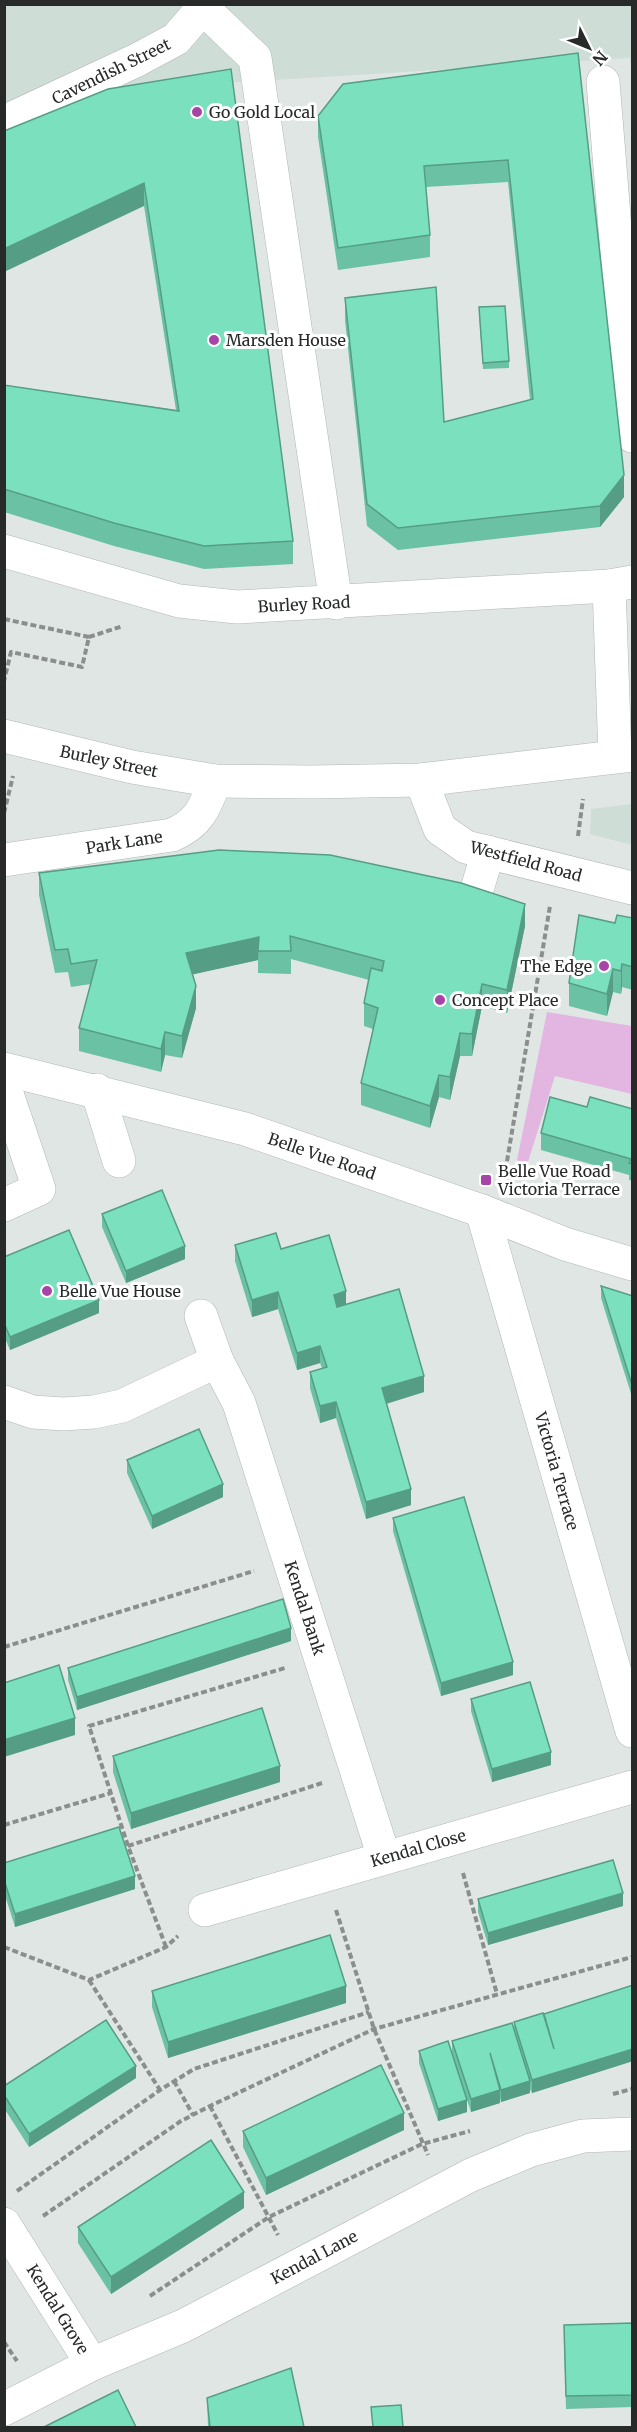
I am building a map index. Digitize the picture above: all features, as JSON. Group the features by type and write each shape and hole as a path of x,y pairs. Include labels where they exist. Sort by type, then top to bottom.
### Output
{"street":[{"name":"Cavendish Street","path":"4,122 137,60 176,39 205,7"},
{"path":"205,7 255,58 336,603"},
{"path":"603,82 633,436"},
{"name":"Burley Road","path":"4,551 179,601 237,607 336,603 621,584 612,757"},
{"name":"Burley Street","path":"4,736 132,767 215,781"},
{"path":"215,781 421,780 612,757"},
{"name":"Westfield Road","path":"421,780 440,829 466,847 633,888"},
{"name":"Park Lane","path":"4,860 172,835 187,828 203,811 215,781"},
{"path":"471,910 488,852"},
{"name":"Belle Vue Road","path":"4,1069 97,1090 245,1129 490,1214 565,1244 633,1264"},
{"path":"4,1085 39,1189 4,1205"},
{"path":"97,1090 119,1161"},
{"name":"Victoria Terrace","path":"490,1214 633,1731"},
{"name":"Kendal Bank","path":"201,1316 217,1361 239,1403 384,1857"},
{"path":"4,1402 33,1412 63,1414 94,1412 122,1406 217,1361"},
{"name":"Kendal Close","path":"204,1910 633,1787"},
{"name":"Kendal Lane","path":"4,2409 93,2364 183,2326 471,2175 531,2150 583,2136 633,2134"},
{"name":"Kendal Grove","path":"9,2231 93,2364"}],"path":[{"path":"4,619 89,637 106,632"},
{"path":"4,681 11,652 82,667 89,637"},
{"path":"490,1214 564,871 612,757"},
{"path":"4,1647 290,1560"},
{"path":"166,1947 128,1846 89,1726 320,1657"},
{"path":"128,1846 357,1772"},
{"path":"4,1825 111,1793"},
{"path":"452,1838 497,1994"},
{"path":"324,1875 374,2029 423,2144"},
{"path":"89,1980 166,1947 204,1910"},
{"path":"4,1947 89,1980 160,2090"},
{"path":"9,2231 193,2115 374,2029 633,1957"},
{"path":"14,2193 160,2090 194,2069 369,2012"},
{"path":"174,2081 193,2115"},
{"path":"210,2106 269,2217"}],"shaded area":[{"path":"5,5 632,5 632,77 630,58 126,89 5,142"},
{"path":"632,804 632,845 590,834 591,809"},
{"path":"547,1012 632,1026 632,1094 555,1076 527,1165 517,1160"}],"building":[{"path":"578,53 624,475 600,506 398,528 367,504 345,298 436,287 444,422 533,399 508,160 424,166 430,235 338,248 318,116 343,84"},
{"name":"Marsden House","path":"231,69 293,541 204,546 114,523 4,489 4,385 179,411 144,183 4,249 4,131 108,89"},
{"path":"505,306 509,361 483,363 479,307"},
{"name":"Concept Place","path":"219,850 330,855 461,883 525,904 507,990 482,984 472,1034 460,1033 450,1077 439,1075 430,1106 361,1083 378,1008 364,1003 371,968 382,971 384,961 290,936 291,951 258,951 259,937 186,953 196,986 182,1036 165,1032 161,1049 79,1028 97,960 71,964 68,949 55,950 39,873"},
{"name":"The Edge","path":"579,915 615,923 617,915 633,918 633,967 622,964 621,971 613,969 607,994 569,983"},
{"path":"550,1097 587,1107 590,1097 633,1109 633,1164 629,1163 631,1159 541,1133"},
{"path":"162,1190 185,1246 126,1271 102,1214"},
{"name":"Belle Vue House","path":"69,1230 99,1300 10,1337 4,1323 4,1257"},
{"path":"276,1233 281,1249 329,1235 346,1291 334,1295 337,1307 399,1289 424,1376 382,1388 411,1489 366,1502 336,1402 320,1406 310,1372 327,1367 320,1346 297,1353 278,1292 252,1300 235,1245"},
{"path":"601,1286 633,1296 633,1388"},
{"path":"199,1429 223,1484 152,1516 127,1460"},
{"path":"464,1497 513,1662 441,1683 393,1518"},
{"path":"283,1599 291,1628 77,1697 68,1668"},
{"path":"59,1665 75,1718 4,1740 4,1683"},
{"path":"530,1682 551,1752 492,1769 471,1699"},
{"path":"262,1708 280,1766 131,1813 113,1756"},
{"path":"119,1827 135,1876 15,1914 4,1880 4,1863"},
{"path":"613,1860 623,1893 488,1933 478,1899"},
{"path":"330,1935 346,1986 168,2042 152,1991"},
{"path":"633,1985 633,2049 532,2080 514,2022 543,2013 554,2049 544,2014"},
{"path":"106,2020 136,2066 29,2134 4,2095 4,2086"},
{"path":"512,2023 530,2081 501,2090 490,2053 500,2090 471,2099 452,2041"},
{"path":"448,2041 467,2100 438,2109 419,2051"},
{"path":"381,2065 404,2113 266,2178 243,2131"},
{"path":"211,2140 244,2192 111,2277 78,2227"},
{"path":"633,2323 633,2395 566,2396 564,2325"},
{"path":"291,2368 304,2427 210,2427 207,2398"},
{"path":"118,2390 136,2427 44,2427"},
{"path":"401,2405 403,2427 373,2427 371,2407"}],"place":[{"name":"Go Gold Local","path":"197,112"},
{"name":"Marsden House","path":"214,340"},
{"name":"The Edge","path":"604,966"},
{"name":"Concept Place","path":"440,1000"},
{"name":"Belle Vue Road Victoria Terrace","path":"486,1180"},
{"name":"Belle Vue House","path":"47,1291"}]}
